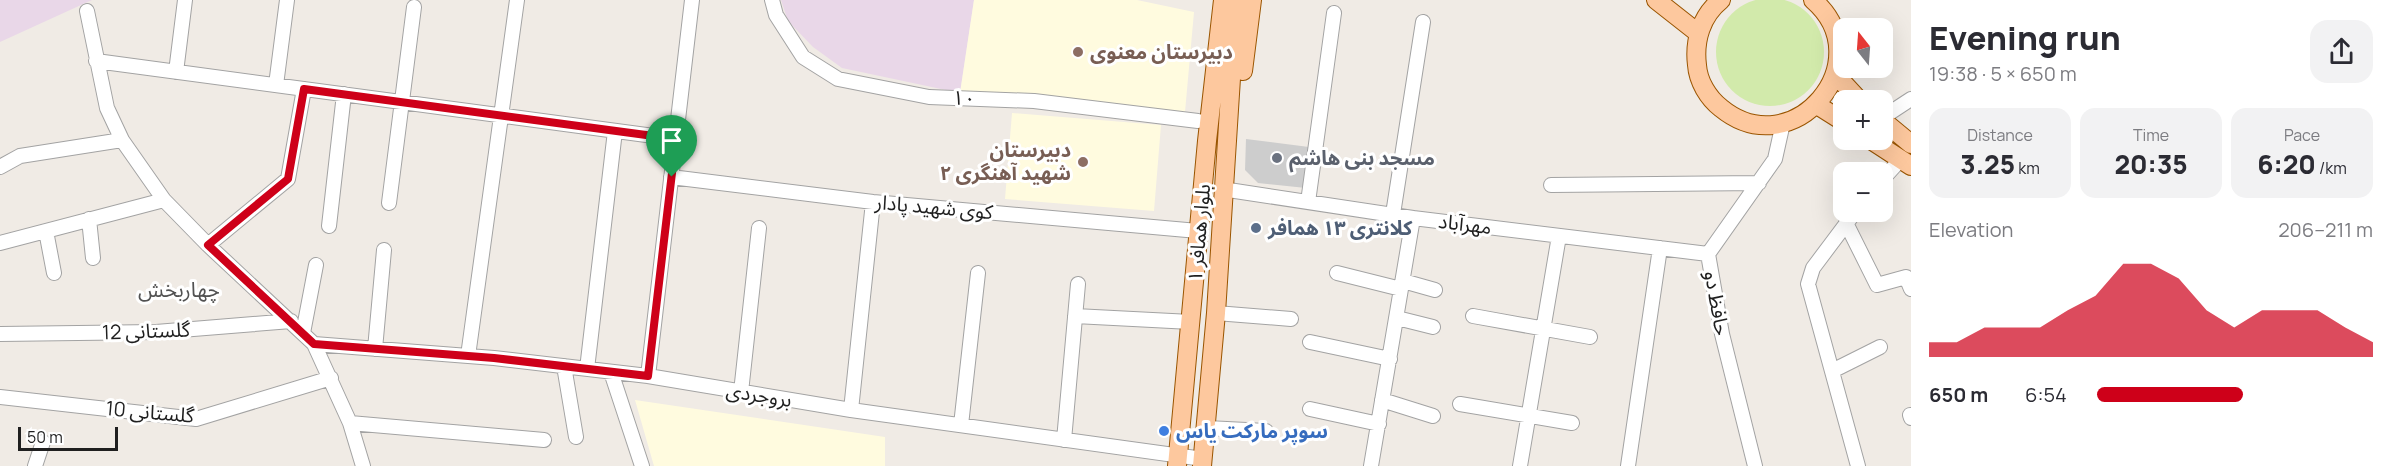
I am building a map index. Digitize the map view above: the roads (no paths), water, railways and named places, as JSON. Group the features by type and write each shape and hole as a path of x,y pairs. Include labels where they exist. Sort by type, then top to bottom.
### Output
{"main road":[{"path":"1207,141 1198,121 1211,0"},
{"name":"بلوار همافر ۱","path":"1178,461 1198,231 1223,0"},
{"name":"بلوار همافر ۱","path":"1202,462 1216,313 1222,189 1236,0"},
{"path":"1227,142 1236,124 1252,0"},
{"path":"1656,0 1698,33"},
{"path":"1813,0 1830,20 1833,28"},
{"path":"1718,1 1706,16 1698,33 1695,51 1697,70 1704,87 1714,103 1729,114 1746,122 1764,125 1783,123 1801,116 1817,105 1833,77"},
{"path":"1839,78 1850,90"},
{"path":"1817,105 1833,115"},
{"path":"1893,135 1908,156"},
{"path":"1893,150 1908,156"}],"street":[{"path":"176,72 185,0"},
{"path":"276,85 287,0"},
{"path":"468,356 517,0"},
{"path":"648,376 692,0"},
{"name":"۱۰","path":"772,0 776,15 803,57 838,79 929,97 1034,101 1198,121"},
{"path":"389,203 400,101 414,7"},
{"path":"87,11 107,108 122,140 164,200 208,245 314,344 350,423 363,466"},
{"path":"1308,202 1334,13"},
{"path":"1394,214 1423,22"},
{"path":"96,61 676,139"},
{"path":"208,245 288,179 304,89"},
{"path":"329,226 345,94"},
{"path":"1893,111 1911,99"},
{"name":"حافظ دو","path":"1755,466 1722,334 1708,254 1775,159 1783,123"},
{"path":"588,369 615,130"},
{"path":"0,167 20,156 122,140"},
{"path":"1893,170 1908,156"},
{"name":"کوی شهید پادار","path":"672,177 873,202 1198,231"},
{"path":"1551,185 1759,183"},
{"name":"مهرآباد","path":"1222,189 1413,218 1708,254"},
{"path":"0,243 164,200"},
{"path":"851,410 873,202"},
{"path":"1371,466 1413,218"},
{"path":"89,219 93,258"},
{"path":"1858,466 1808,284 1808,276 1846,223 1877,285 1906,277 1911,289"},
{"path":"741,392 759,228"},
{"path":"46,231 54,273"},
{"path":"1520,466 1559,236"},
{"path":"1628,466 1660,248"},
{"path":"375,349 384,250"},
{"path":"303,333 316,265"},
{"path":"961,426 978,273"},
{"path":"1336,273 1435,290"},
{"path":"1065,440 1078,284"},
{"path":"1216,313 1291,319"},
{"path":"1075,316 1191,322"},
{"path":"1473,316 1590,337"},
{"path":"1396,318 1433,327"},
{"name":"گلستانی 12","path":"0,334 156,333 291,321"},
{"path":"1310,342 1389,359"},
{"name":"بروجردی","path":"314,344 468,356 648,376 851,410 1065,440 1178,461 1202,462"},
{"path":"1832,371 1880,347"},
{"path":"564,366 576,437"},
{"path":"611,372 642,466"},
{"name":"گلستانی 10","path":"0,397 195,419 331,378"},
{"path":"1382,400 1433,416"},
{"path":"1460,404 1572,423"},
{"path":"1310,409 1378,424"},
{"path":"350,423 544,440"},
{"path":"1207,428 1266,431"},
{"path":"35,466 43,442"}],"place":[{"name":"دبیرستان معنوی","path":"1078,52"},
{"name":"مسجد بنی هاشم","path":"1277,158"},
{"name":"دبیرستان شهید آهنگری ۲","path":"1083,162"},
{"name":"کلانتری ۱۳ همافر","path":"1256,228"},
{"name":"سوپر مارکت یاس","path":"1164,431"}],"district":[{"name":"چهاربخش","path":"179,290"}]}
